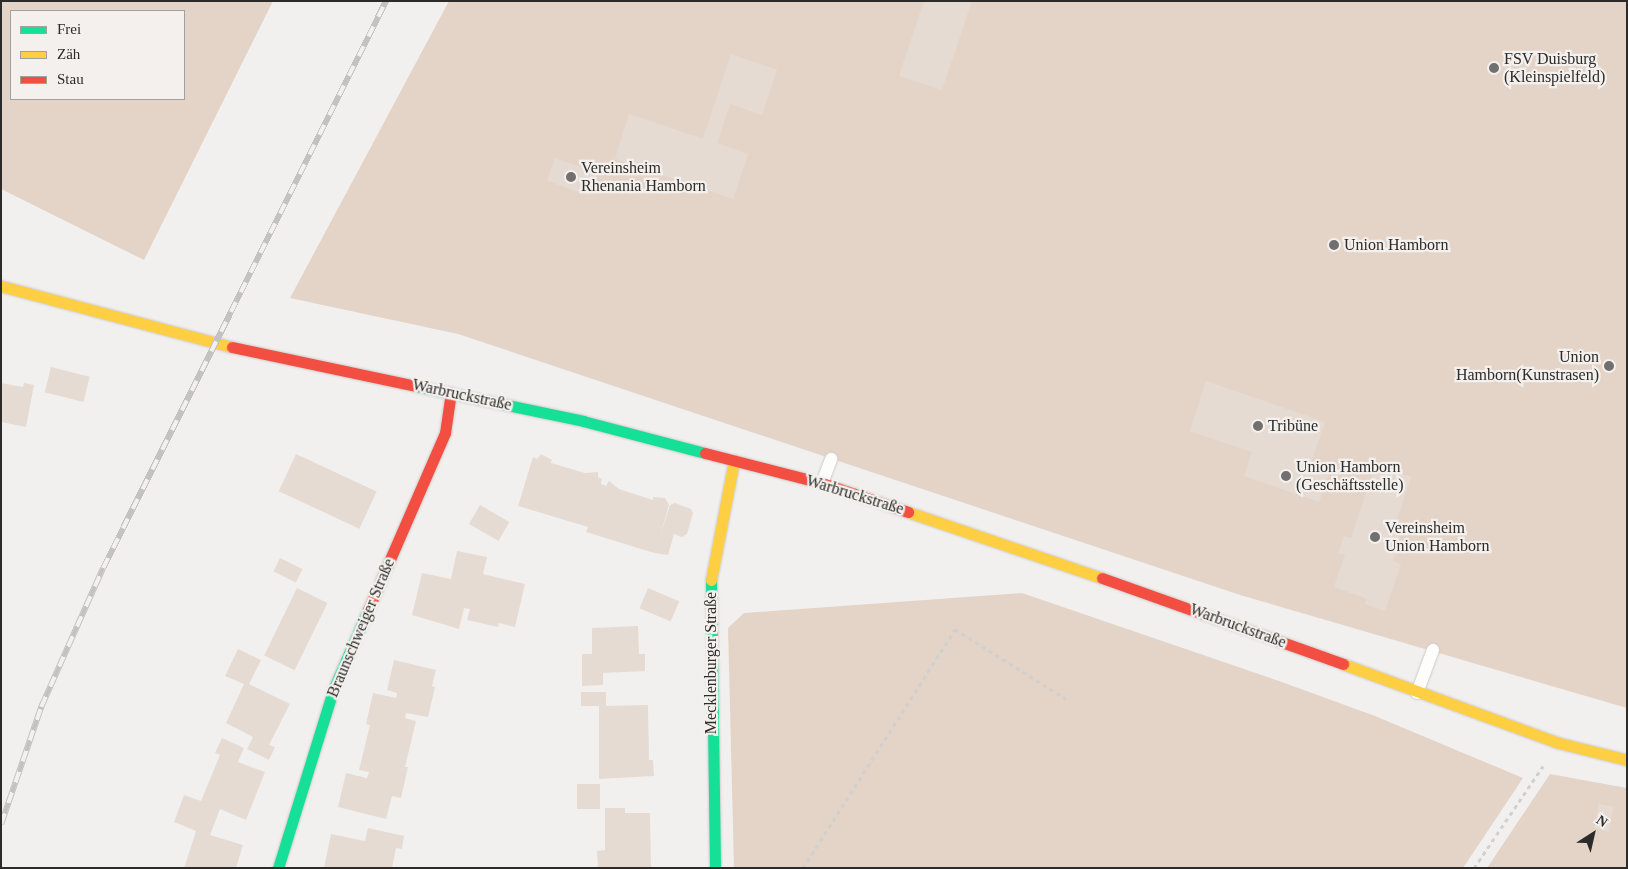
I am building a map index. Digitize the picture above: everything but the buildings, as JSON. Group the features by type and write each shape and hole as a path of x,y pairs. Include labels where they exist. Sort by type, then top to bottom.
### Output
{"street":[{"name":"Warbruckstraße","path":"1,278 61,303"},
{"name":"Warbruckstraße","path":"1,286 189,338 451,392 822,483 1204,613 1417,693 1559,743 1627,760"},
{"name":"Braunschweiger Straße","path":"278,868 333,690 445,433 451,392"},
{"name":"Mecklenburger Straße","path":"714,868 711,568 734,460"}],"lane":[{"path":"822,483 831,458"},
{"path":"1417,693 1433,650"}],"path":[{"path":"803,868 955,629 1066,699"},
{"path":"1474,868 1559,743"}],"shaded area":[{"path":"1,1 273,1 144,260 1,189"},
{"path":"449,1 1627,1 1627,708 1240,595 458,334 290,298"},
{"path":"1022,593 1375,716 1523,778 1463,868 734,868 728,628 744,613"},
{"path":"1550,774 1627,788 1627,868 1487,868"}],"railway":[{"path":"1,824 41,707 103,568 386,1"}],"traffic: fast":[{"path":"416,386 583,421 705,453"},
{"path":"711,580 715,868"},
{"path":"278,868 333,690 368,610"}],"traffic: slow":[{"path":"1,286 232,347"},
{"path":"711,580 734,460"},
{"path":"908,512 1102,578"},
{"path":"1343,664 1559,743 1627,760"}],"traffic: jam":[{"path":"232,347 416,386"},
{"path":"368,610 445,433 451,392"},
{"path":"705,453 822,483 908,512"},
{"path":"1102,578 1343,664"}],"place":[{"name":"FSV Duisburg (Kleinspielfeld)","path":"1494,68"},
{"name":"Vereinsheim Rhenania Hamborn","path":"571,177"},
{"name":"Union Hamborn","path":"1334,245"},
{"name":"Union Hamborn(Kunstrasen)","path":"1609,366"},
{"name":"Tribüne","path":"1258,426"},
{"name":"Union Hamborn (Geschäftsstelle)","path":"1286,476"},
{"name":"Vereinsheim Union Hamborn","path":"1375,537"}]}
